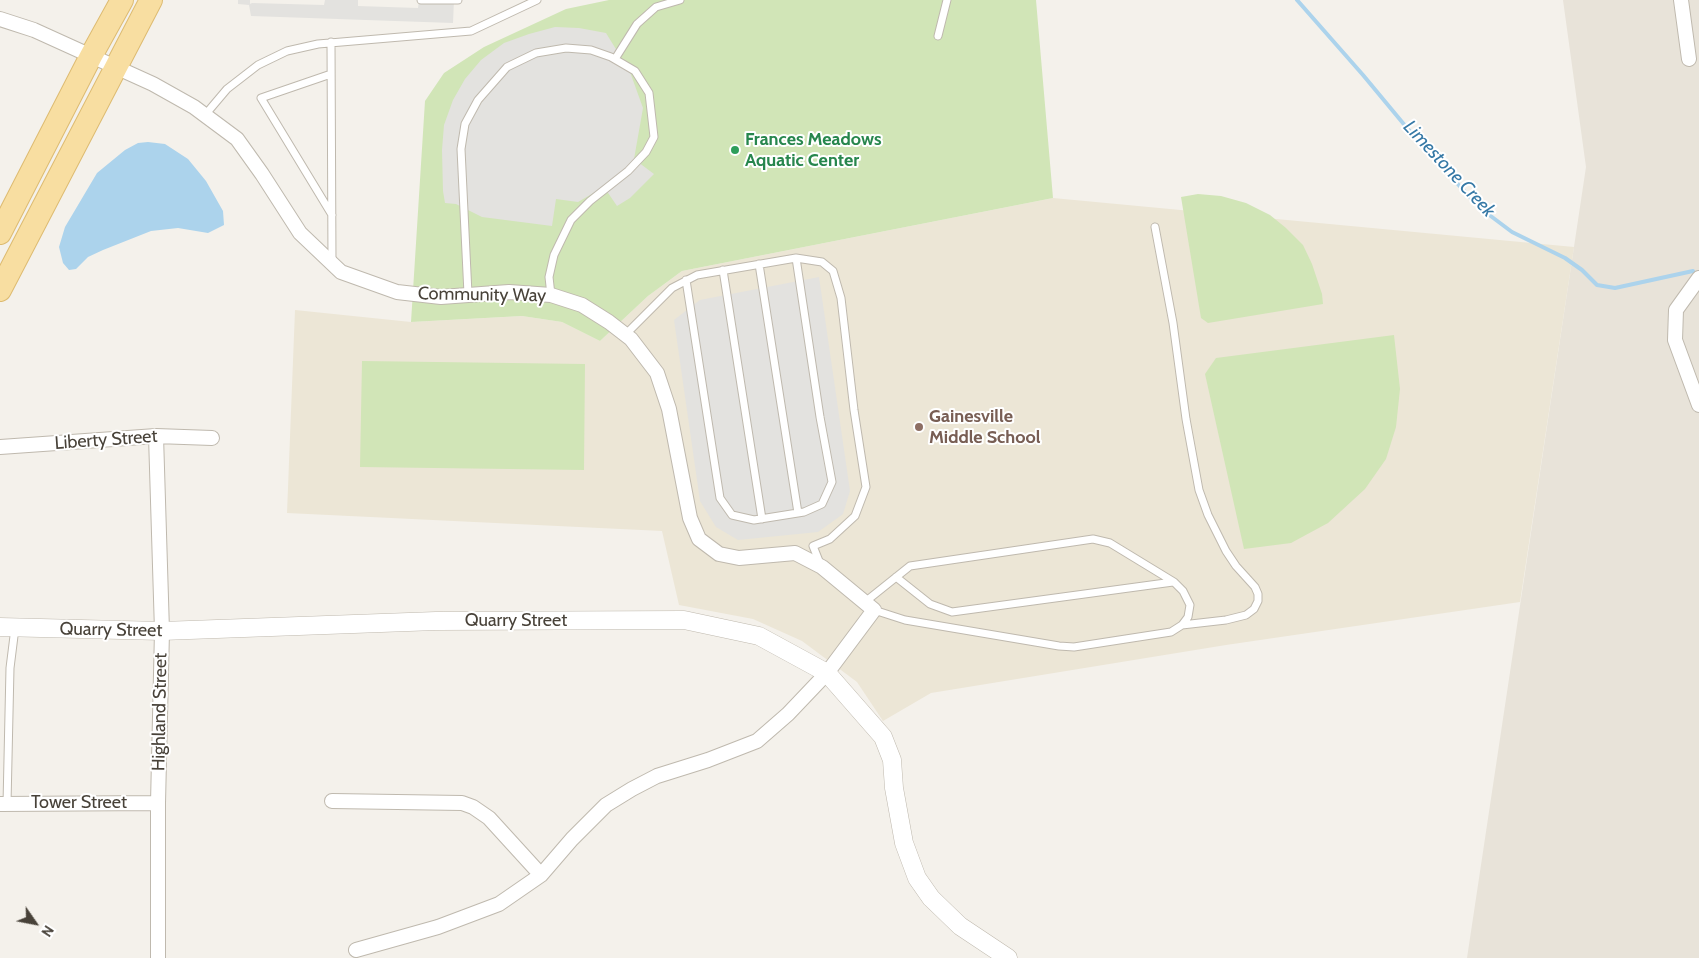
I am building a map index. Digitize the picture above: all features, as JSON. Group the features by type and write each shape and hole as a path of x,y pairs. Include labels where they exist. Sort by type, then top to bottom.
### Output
{"main road":[{"path":"0,233 122,0"},
{"path":"0,290 151,0"}],"street":[{"path":"1681,0 1689,58"},
{"name":"Community Way","path":"0,19 34,30 153,84 194,107 238,139 300,233 341,272 397,292 440,298 468,294 509,292 551,295 582,306 609,322 631,339 657,373 669,409 690,518 700,540 719,554 738,558 795,553 822,567 869,606"},
{"path":"1699,278 1676,310 1675,340 1699,406"},
{"name":"Liberty Street","path":"0,447 156,436 212,438"},
{"name":"Highland Street","path":"156,436 162,631 158,803 158,958"},
{"path":"356,950 373,952 499,904 541,875 572,839 606,805 657,776 708,760 757,741 788,714 827,673 869,606"},
{"name":"Quarry Street","path":"7,627 162,631 436,621 684,620 759,636 827,673 883,737 892,760 894,788 904,843 917,878 932,898 960,926 1008,958"},
{"path":"332,801 462,803 473,807 489,818 541,875"},
{"name":"Tower Street","path":"4,804 158,803"}],"lane":[{"path":"421,0 458,0"},
{"path":"205,115 227,89 258,65 287,51 331,42 471,31 537,0"},
{"path":"615,59 637,24 656,7 680,0"},
{"path":"938,36 947,0"},
{"path":"331,42 332,263"},
{"path":"468,294 461,149 465,124 478,100 507,67 536,53 566,48 591,50 615,59 635,71 649,93 654,137 646,152 628,171 590,201 571,220 554,255 550,277 551,295"},
{"path":"331,74 261,98 332,216"},
{"path":"1155,227 1173,323 1186,418 1199,490 1208,515 1226,551 1236,566 1255,587 1258,594 1258,601 1254,609 1246,615 1226,620 1182,625"},
{"path":"686,280 720,498 732,515 754,520 798,513 822,504 832,482 820,417 796,258"},
{"path":"625,335 672,288 697,274 796,258 822,262 833,271 842,298 854,410 866,487 855,516 830,539 813,546 822,567"},
{"path":"759,264 798,513"},
{"path":"724,270 762,519"},
{"path":"1093,539 1110,543 1174,582 1183,591 1190,605 1188,616 1182,625 1171,632 1074,647 905,620 869,606 896,577 910,566 1093,539"},
{"path":"896,577 930,604 952,612 1174,582"},
{"path":"4,804 10,668 7,627"}],"shaded area":[{"path":"238,0 250,0 250,4 324,5 325,0 358,0 358,6 418,8 419,0 454,0 453,23 251,16 249,5 238,4"},
{"path":"1563,0 1699,0 1699,958 1467,958 1586,167"},
{"path":"555,27 579,28 606,33 630,72 643,108 634,159 654,174 630,198 617,206 604,187 578,202 556,199 552,226 482,217 456,204 445,203 442,150 444,125 453,100 465,79 481,60 504,43"},
{"name":"Gainesville Middle School","path":"1053,198 1574,247 1520,602 1226,645 931,693 883,721 857,682 802,641 753,619 679,605 662,531 287,513 295,310 411,322 522,316 562,322 600,341 648,296 682,271"},
{"path":"819,277 850,491 843,514 818,532 738,540 716,527 700,501 674,320 700,300"}],"green space":[{"name":"Frances Meadows Aquatic Center","path":"609,0 1036,0 1053,198 682,271 648,296 600,341 562,322 522,316 411,322 425,101 444,73 484,47 566,9"},
{"path":"1198,194 1221,196 1246,203 1270,215 1286,228 1303,245 1312,264 1322,294 1323,304 1208,323 1201,318 1181,197"},
{"path":"1394,335 1400,389 1396,427 1386,459 1365,489 1328,523 1291,543 1244,549 1205,374 1216,358"},
{"path":"362,361 585,364 584,470 360,467"}],"water":[{"path":"138,143 165,144 188,159 206,181 223,211 224,225 208,233 178,228 151,231 88,257 76,269 69,270 63,263 59,247 65,227 97,173 125,150"}],"waterway":[{"name":"Limestone Creek","path":"1297,0 1417,140 1480,208 1512,232 1565,258 1582,270 1597,285 1615,288 1693,271"}],"place":[{"name":"Frances Meadows Aquatic Center","path":"735,150"},
{"name":"Gainesville Middle School","path":"919,427"}]}
